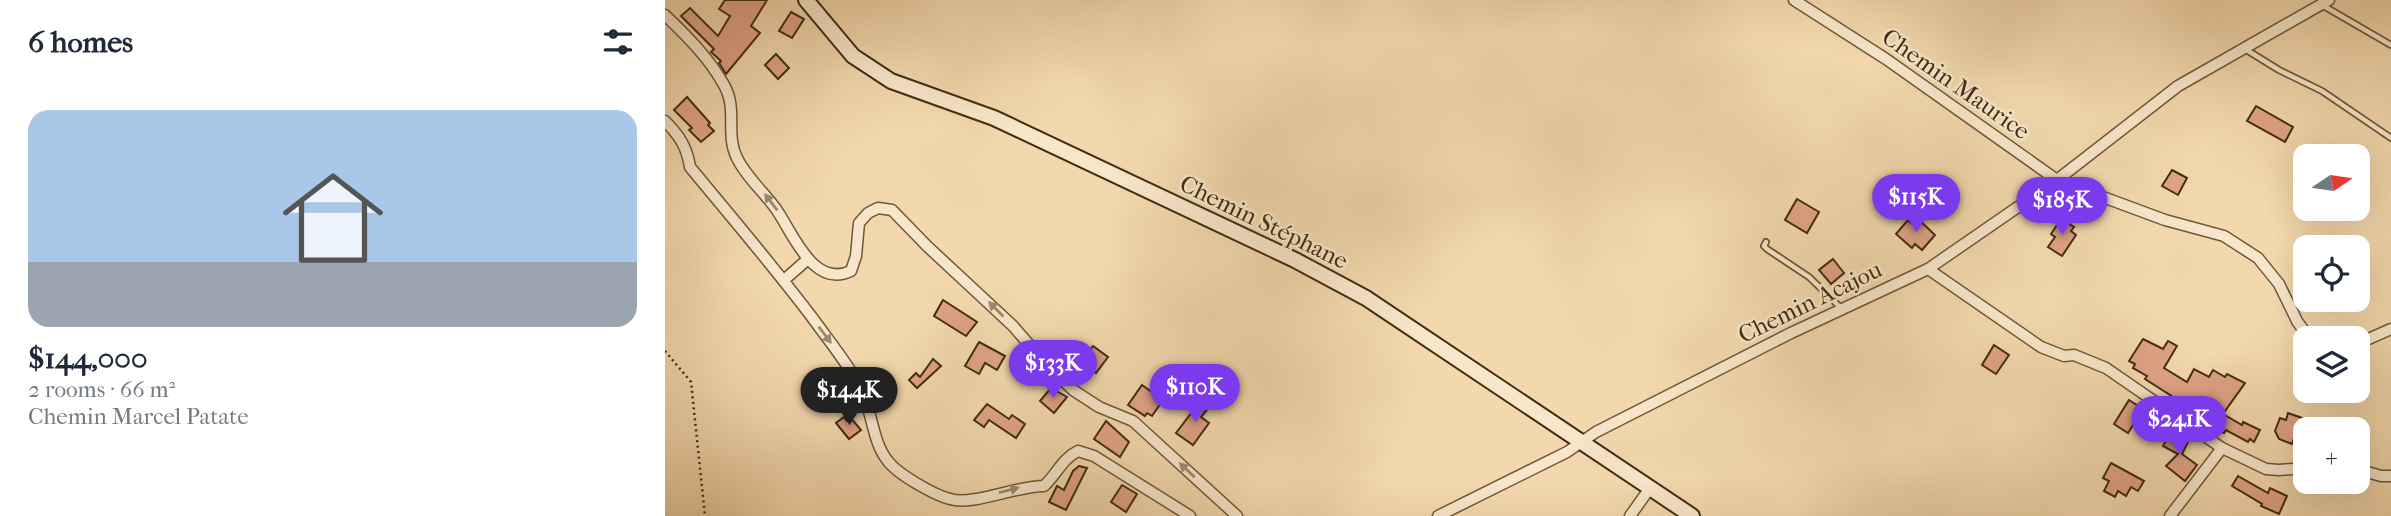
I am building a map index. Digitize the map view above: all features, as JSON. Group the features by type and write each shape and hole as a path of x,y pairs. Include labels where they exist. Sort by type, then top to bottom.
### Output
{"main road":[{"name":"Chemin Stéphane","path":"806,0 853,56 891,81 994,118 1307,267 1377,305 1692,516"}],"street":[{"name":"Chemin Maurice","path":"1794,0 1886,59 2057,180 2165,220 2224,236 2257,258 2279,284 2301,326"},
{"name":"Chemin Acajou","path":"1438,516 1567,452 1579,442 1791,333 1928,269 2057,180 2178,86 2325,2"},
{"path":"665,15 690,38 726,88 733,112 731,135 736,158 776,210 797,247 808,259 830,275 842,275 851,271 856,256 859,222 878,208 892,210 1013,326 1073,390 1099,407 1133,421 1237,516"},
{"path":"665,121 680,136 688,152 690,167 784,280 840,355 860,387 871,413 876,439 887,461 927,488 952,500 975,500 1027,486 1044,486 1056,475 1065,458 1078,451 1094,456 1190,516"},
{"path":"784,280 808,259"},
{"path":"1928,269 2041,348 2064,356 2074,355 2106,368 2222,448 2266,469 2293,469"},
{"path":"2370,338 2391,329"},
{"path":"2170,516 2222,448"},
{"path":"2370,473 2391,476"},
{"path":"1630,516 1650,488"}],"lane":[{"path":"2325,2 2391,45"},
{"path":"2245,48 2279,70 2322,91 2391,138"},
{"path":"1766,242 1764,246 1767,249 1809,277 1843,309"}],"path":[{"path":"665,351 691,382 705,516"}],"building":[{"path":"725,0 767,0 751,26 760,33 726,74 719,63 721,61 711,52 714,49 681,16 690,8 718,36 730,16 719,9"},
{"path":"791,12 804,19 792,38 779,31"},
{"path":"776,54 789,68 778,79 765,65"},
{"path":"687,97 714,131 701,142 689,130 692,128 674,110"},
{"path":"2256,106 2293,127 2285,142 2247,121"},
{"path":"2172,170 2187,178 2178,195 2162,186"},
{"path":"1797,199 1819,212 1807,233 1785,220"},
{"path":"1916,217 1935,235 1922,250 1915,244 1912,248 1896,234 1908,220 1911,223"},
{"path":"2061,219 2074,227 2071,231 2076,235 2062,256 2048,247 2055,237 2051,234"},
{"path":"1833,259 1844,273 1831,284 1819,270"},
{"path":"943,300 977,322 966,336 934,316"},
{"path":"2143,339 2163,349 2168,341 2177,346 2164,368 2187,382 2194,369 2209,377 2213,370 2245,383 2223,414 2242,425 2243,422 2260,430 2254,442 2250,439 2248,442 2226,430 2224,433 2215,427 2218,422 2186,401 2181,409 2169,402 2173,397 2145,379 2147,376 2133,368 2135,364 2129,361"},
{"path":"979,342 1005,356 997,370 985,363 979,374 965,366"},
{"path":"1994,345 2009,355 1996,374 1982,365"},
{"path":"1093,346 1108,357 1096,373 1081,361"},
{"path":"933,359 941,366 917,388 909,380 916,373 920,377"},
{"path":"1142,385 1163,400 1152,416 1147,413 1145,416 1128,405"},
{"path":"1051,388 1067,397 1054,413 1040,401"},
{"path":"1202,399 1210,406 1201,417 1209,423 1193,445 1176,433"},
{"path":"2129,400 2143,409 2128,433 2114,424"},
{"path":"987,404 1009,419 1012,415 1025,424 1016,438 989,420 984,427 974,420"},
{"path":"2288,413 2299,417 2293,417 2292,444 2279,439 2275,431 2280,418 2286,420"},
{"path":"844,417 847,421 851,418 861,430 849,439 836,423"},
{"path":"1106,421 1129,442 1120,457 1094,439"},
{"path":"2172,430 2189,440 2182,454 2197,465 2185,481 2166,466 2178,454 2163,446"},
{"path":"2111,463 2144,481 2138,491 2131,487 2126,496 2118,491 2115,497 2104,491 2109,481 2103,478"},
{"path":"1079,466 1087,468 1066,510 1049,502 1057,486 1064,490 1073,471"},
{"path":"2238,476 2268,493 2270,488 2287,496 2279,514 2261,506 2262,504 2232,486"},
{"path":"1122,485 1137,494 1126,512 1111,502"}]}
